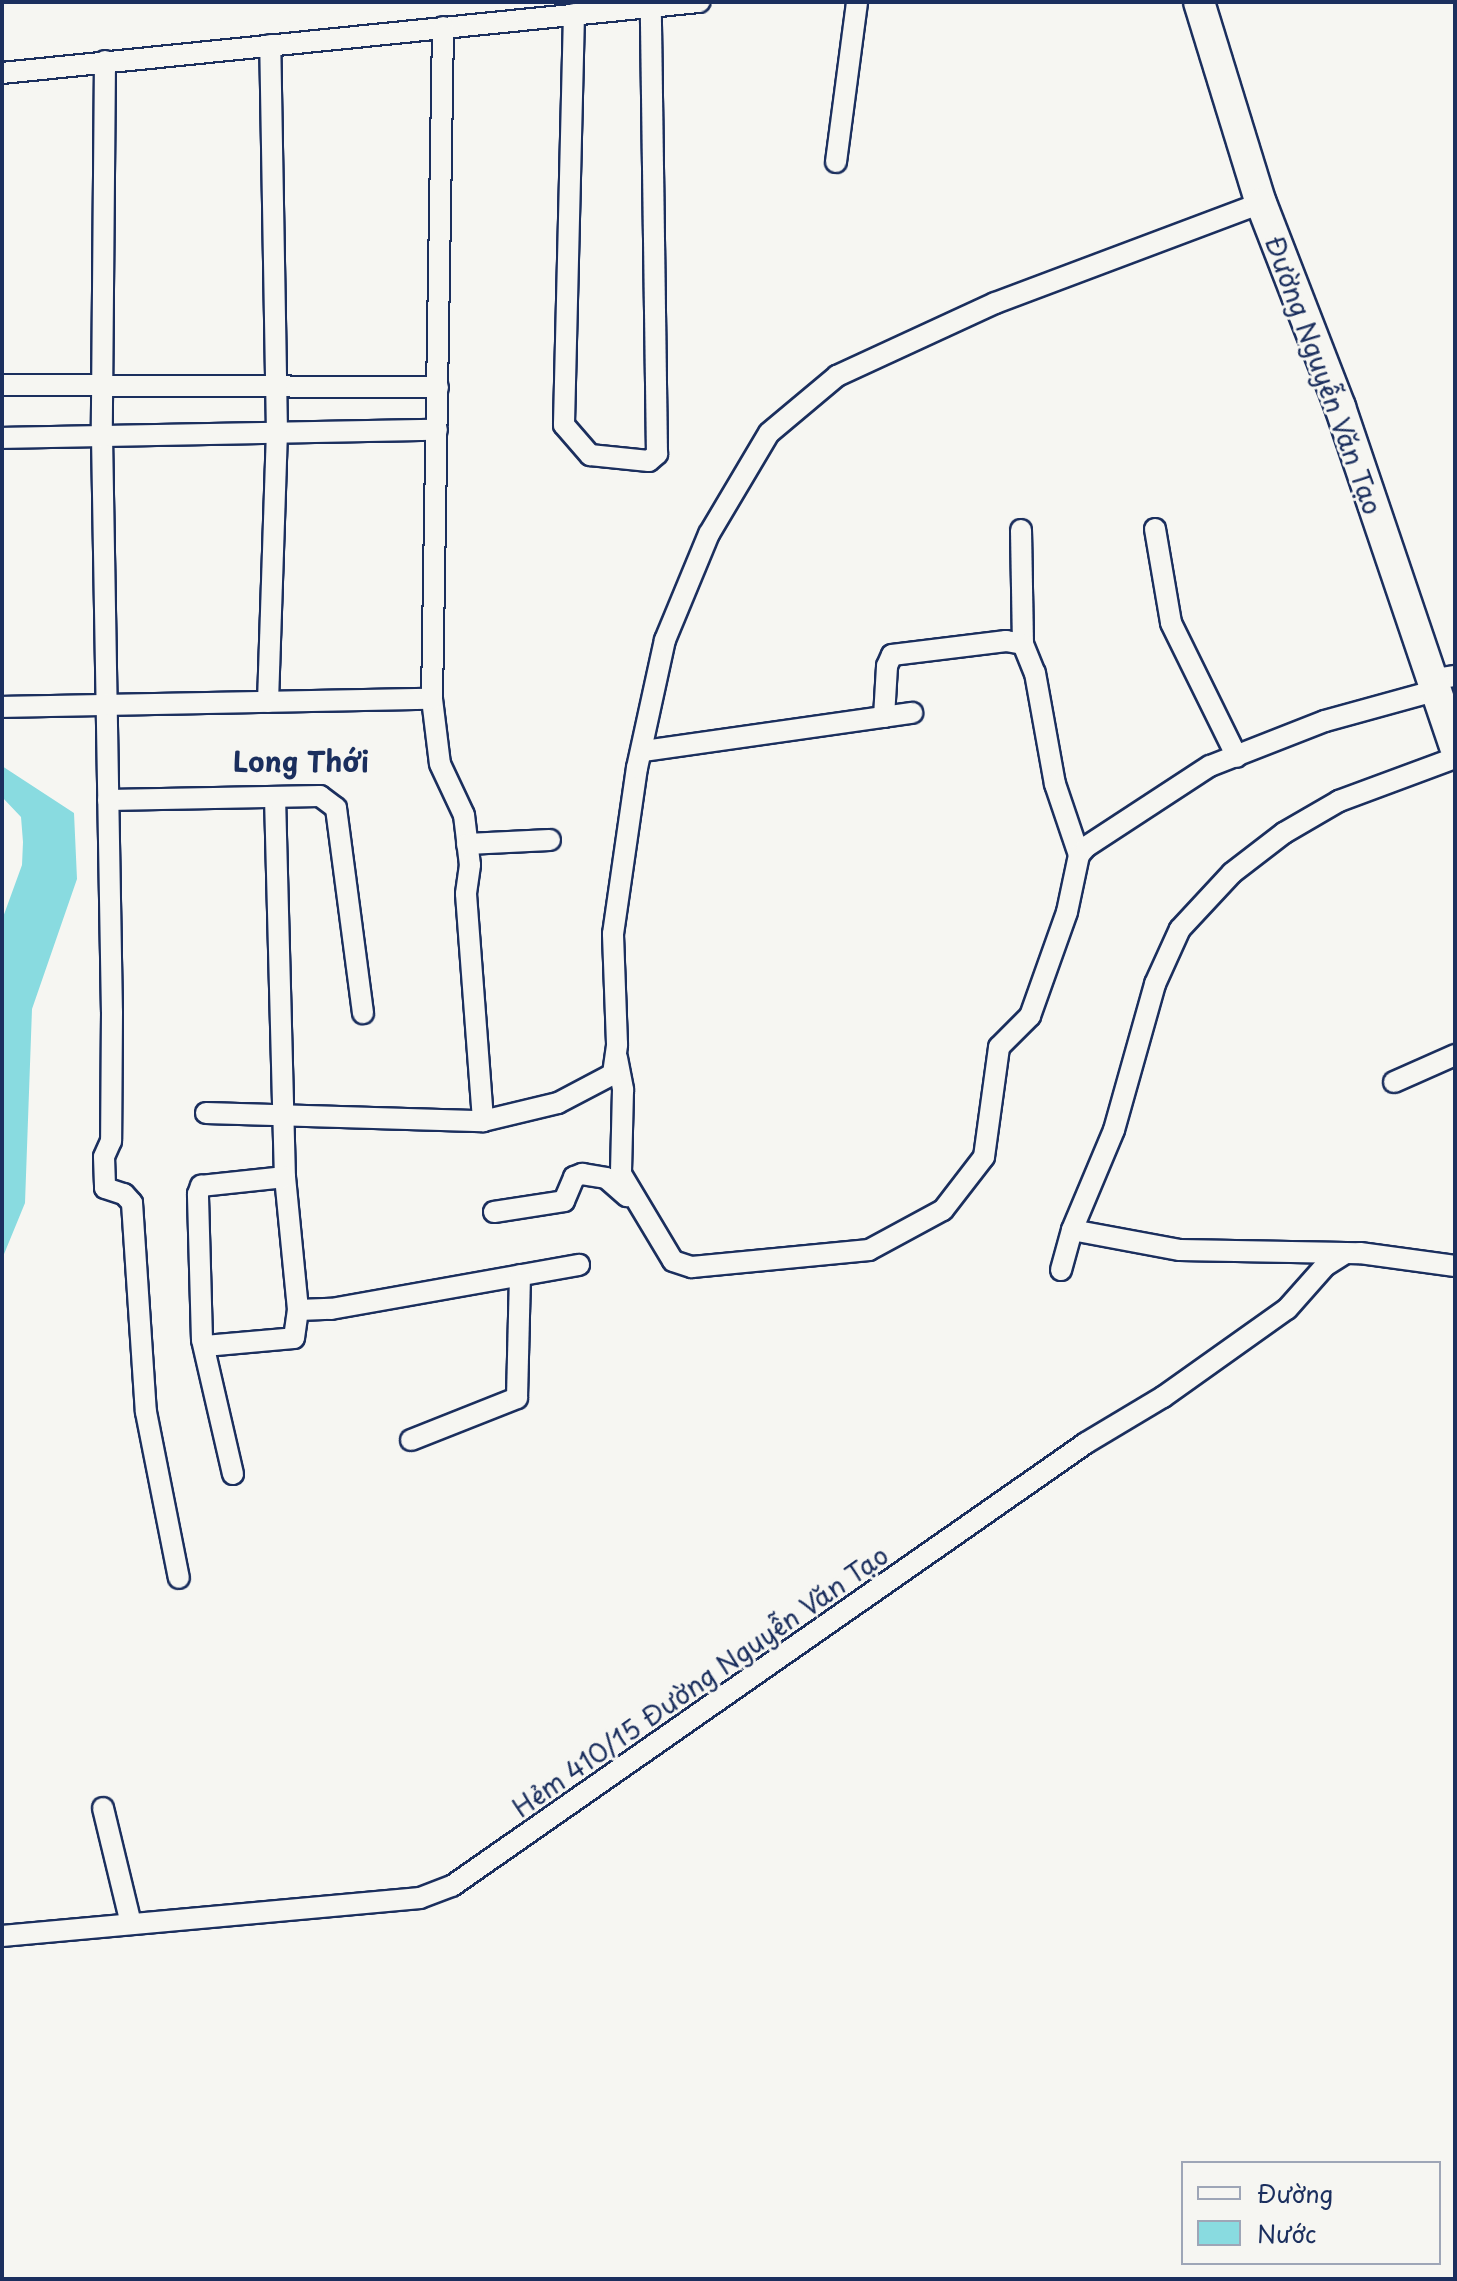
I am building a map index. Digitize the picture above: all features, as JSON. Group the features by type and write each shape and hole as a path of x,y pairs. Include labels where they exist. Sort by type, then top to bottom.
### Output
{"main road":[{"name":"Đường Nguyễn Văn Tạo","path":"1199,2 1261,203 1340,407 1439,682 1455,747"}],"street":[{"path":"2,73 699,2"},
{"path":"836,162 857,2"},
{"path":"574,14 564,425 590,455 649,461 657,454 651,6"},
{"path":"443,27 432,699 440,764 464,815 466,894 483,1121"},
{"path":"268,702 277,433 270,45"},
{"path":"105,61 102,436 112,1072 105,1188 124,1194 132,1203 146,1412 179,1578"},
{"path":"1021,530 1023,644 1038,685 1055,784 1079,855 1067,912 1030,1016 999,1047 984,1157 943,1210 869,1250 846,1255 692,1267 668,1256 635,1204 621,1174 623,1090 616,1055 613,934 665,640 709,534 769,433 837,376 995,303 1261,203"},
{"path":"2,385 438,387"},
{"path":"2,438 437,430"},
{"path":"1155,529 1171,623 1237,757"},
{"path":"884,717 887,666 892,655 1006,641 1023,644"},
{"path":"1079,855 1210,766 1325,721 1439,682"},
{"path":"2,707 432,699"},
{"path":"644,751 912,713"},
{"path":"1061,1270 1072,1230 1114,1130 1155,984 1180,929 1202,902 1260,849 1339,801 1455,758"},
{"path":"108,800 320,796 336,808 363,1013"},
{"path":"205,1346 294,1338 298,1310 285,1177 286,1113 275,797"},
{"path":"467,844 550,840"},
{"path":"206,1113 483,1121 558,1103 605,1080 613,1074 616,1055"},
{"path":"1394,1082 1455,1055"},
{"path":"494,1212 564,1201 574,1177 582,1174 606,1178 635,1204"},
{"path":"233,1474 205,1346 197,1201 201,1186 285,1177"},
{"path":"1072,1230 1180,1250 1344,1254 1455,1266"},
{"name":"Hẻm 410/15 Đường Nguyễn Văn Tạo","path":"2,1936 420,1898 452,1886 1074,1452 1163,1397 1287,1309 1325,1266 1344,1254"},
{"path":"298,1310 331,1309 579,1265"},
{"path":"411,1440 517,1398 520,1275"},
{"path":"103,1808 131,1924"}],"water":[{"path":"2,766 74,813 77,879 32,1009 25,1203 2,1259 2,920 22,865 23,842 21,817 2,797"}],"district":[{"name":"Long Thới","path":"301,761"}]}
